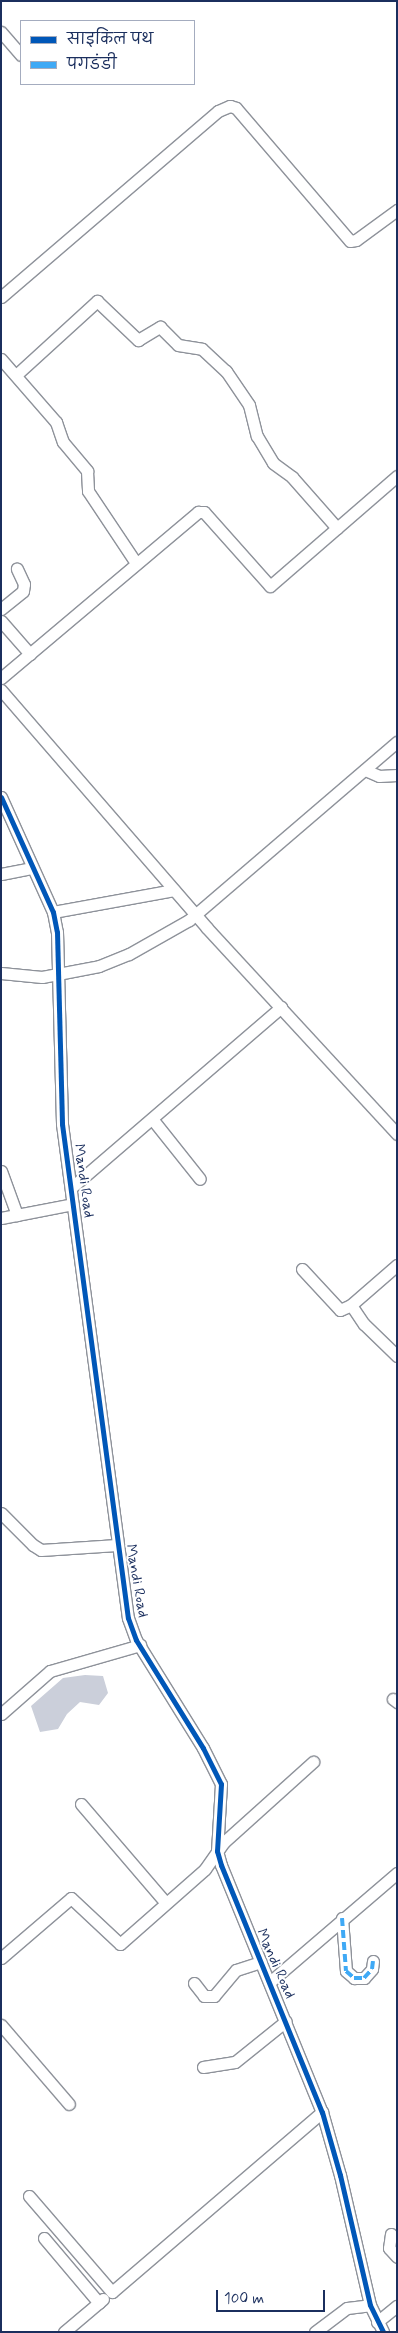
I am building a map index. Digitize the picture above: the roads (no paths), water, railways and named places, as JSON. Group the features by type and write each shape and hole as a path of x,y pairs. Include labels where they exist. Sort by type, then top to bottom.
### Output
{"street":[{"path":"1,32 20,53"},
{"path":"1,297 210,118 230,106 236,108 350,241 356,240 397,210"},
{"path":"16,375 96,301 138,340 160,327 178,345 202,349 226,371 249,405 257,436 272,464 292,477 336,528"},
{"path":"1,359 56,422 63,442 85,468 88,491 136,563"},
{"path":"1,678 136,563 202,511 270,586 397,476"},
{"path":"1,609 23,591 24,584 17,569"},
{"path":"1,621 30,654"},
{"path":"1,690 196,915 397,1134"},
{"path":"1,973 30,978 60,974 124,957 196,915 397,742"},
{"path":"366,770 378,776 397,775"},
{"name":"Mandi Road","path":"1,797 53,912 60,974 58,1009 62,1124 128,1618 140,1645 202,1748 220,1784 217,1851 230,1891 271,1981 322,2112 340,2175 370,2305 380,2327"},
{"path":"1,874 32,868"},
{"path":"53,912 174,890"},
{"path":"72,1188 153,1120 280,1007"},
{"path":"153,1120 200,1179"},
{"path":"1,1171 17,1215"},
{"path":"1,1218 73,1204"},
{"path":"302,1269 340,1310 351,1305 397,1265"},
{"path":"351,1305 364,1324 397,1356"},
{"path":"1,1513 32,1545 41,1550 117,1545"},
{"path":"1,1714 50,1671 140,1645"},
{"path":"1,1958 70,1898 77,1900 118,1944 205,1869 217,1851 313,1762"},
{"path":"80,1804 165,1902"},
{"path":"271,1981 342,1918 397,1873"},
{"path":"342,1918 343,1961 349,1976 364,1978 372,1969 373,1960"},
{"path":"194,1983 206,1997 214,1996 236,1970 261,1962"},
{"path":"203,2067 235,2062 286,2021"},
{"path":"1,2026 69,2104"},
{"path":"64,2332 322,2112"},
{"path":"29,2196 112,2292"},
{"path":"391,2234 389,2248 397,2257"},
{"path":"44,2238 99,2303"},
{"path":"315,2332 347,2308 370,2305"},
{"path":"380,2327 397,2306"}]}
